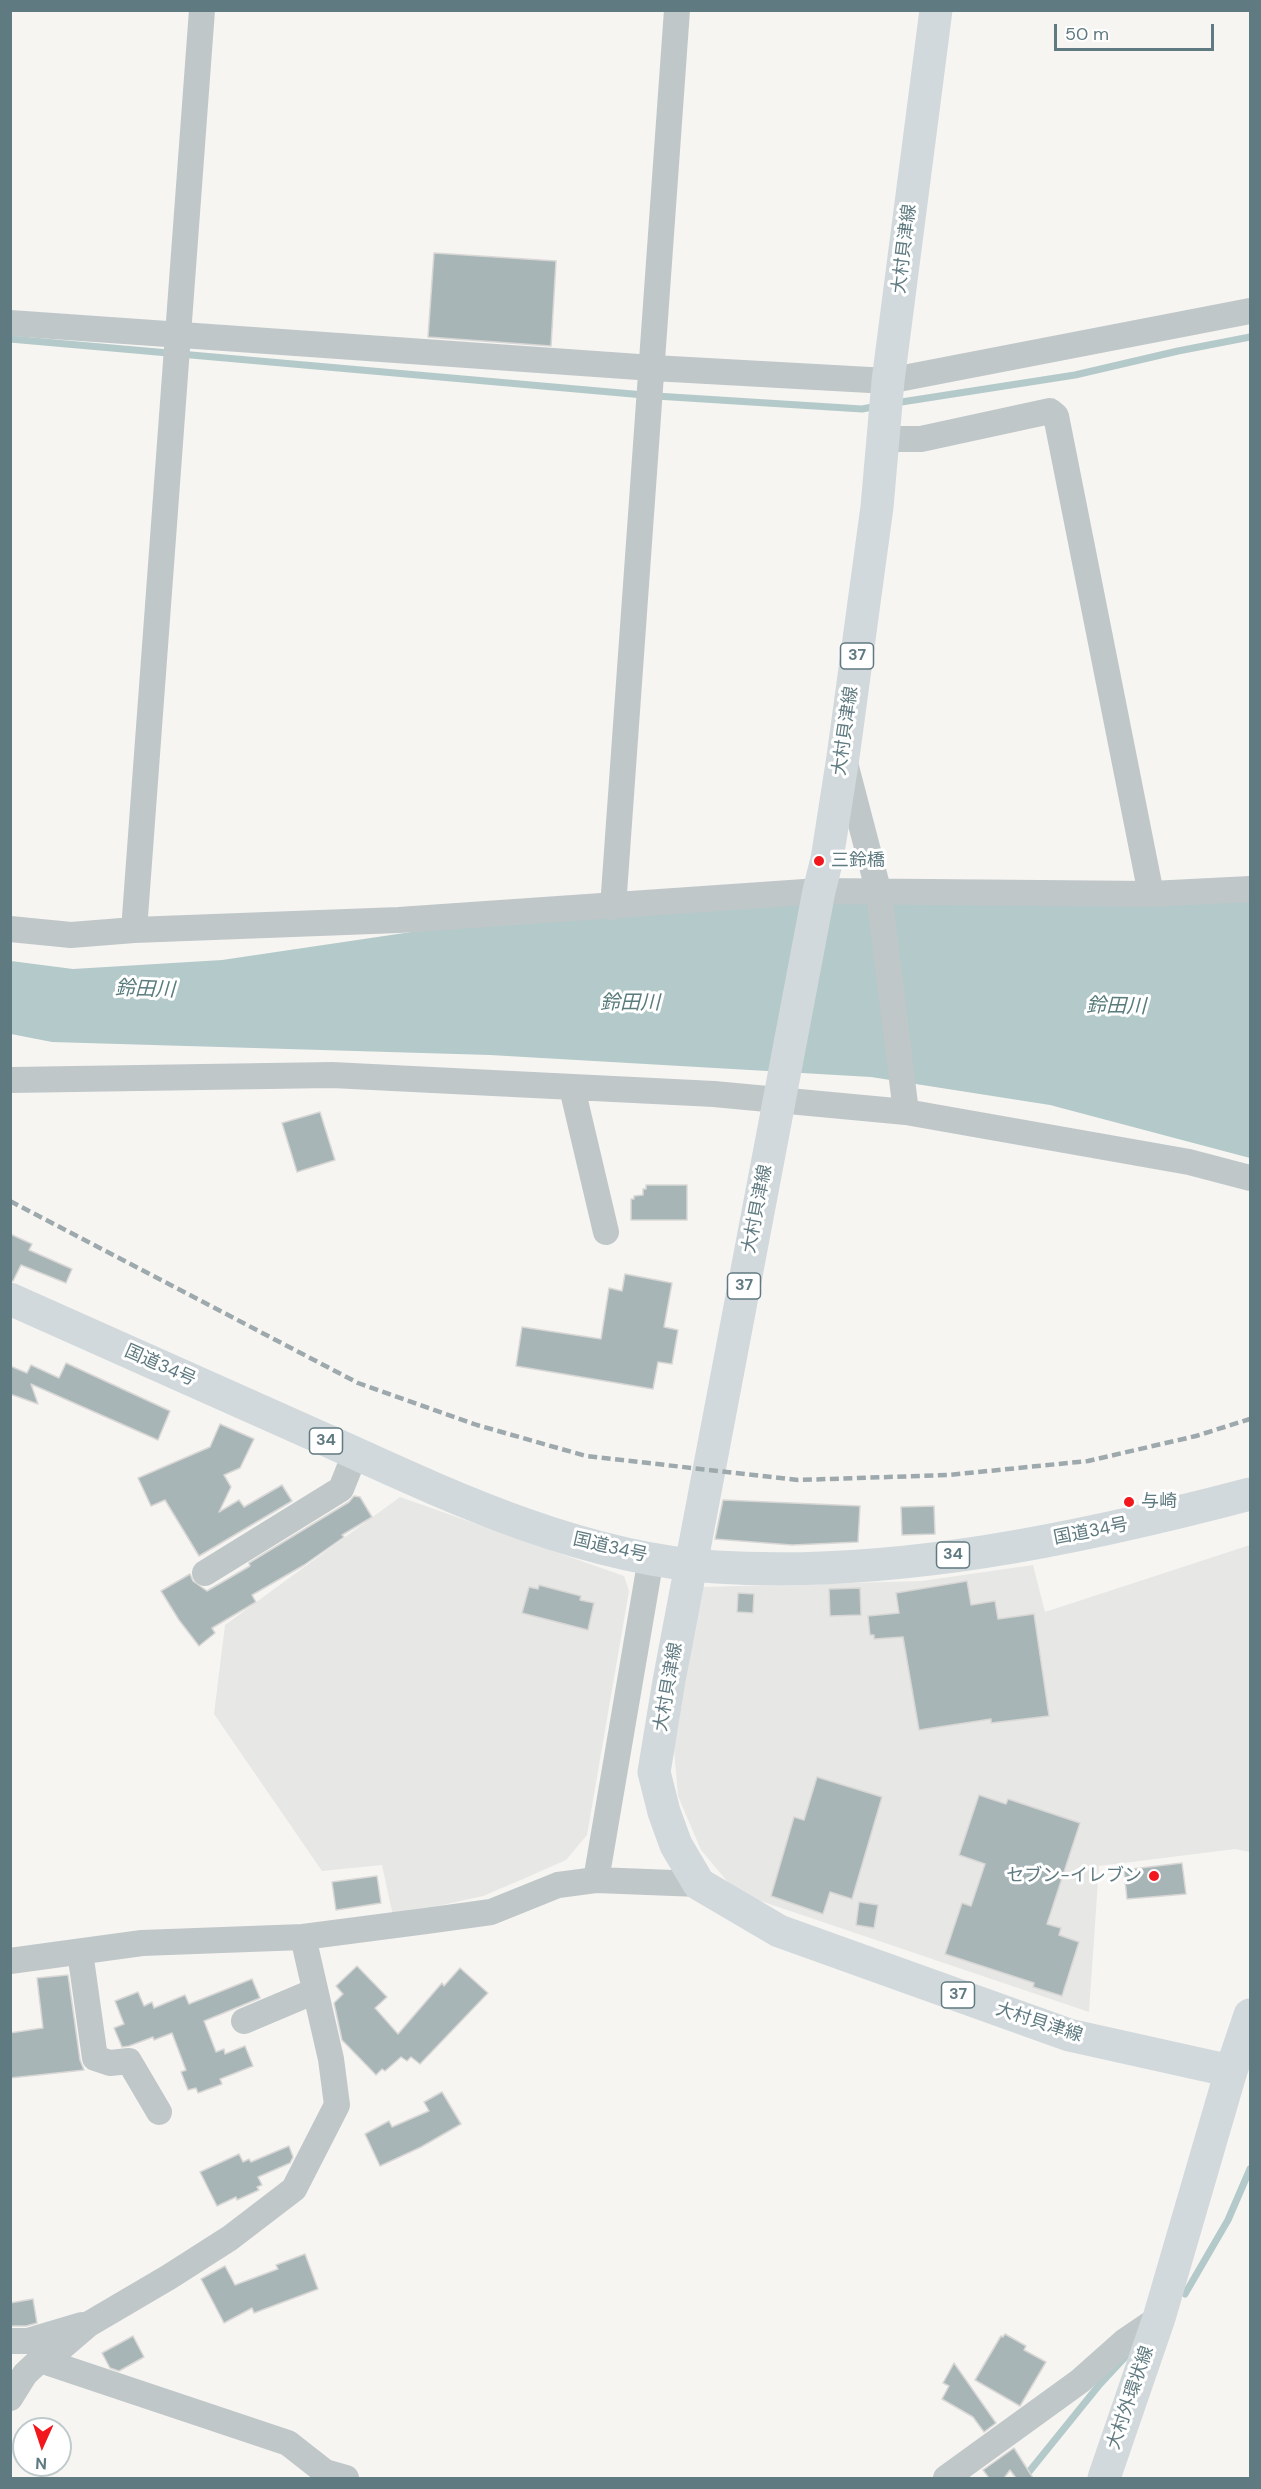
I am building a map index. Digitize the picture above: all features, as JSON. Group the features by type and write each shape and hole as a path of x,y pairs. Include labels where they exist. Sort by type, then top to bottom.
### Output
{"main road":[{"name":"大村貝津線","path":"936,10 888,384 877,507 827,860 819,891 669,1681 654,1772 664,1812 676,1845 699,1884 779,1931 1069,2035 1241,2074"},
{"name":"国道34号","path":"10,1299 355,1454 493,1513 568,1539 651,1558 714,1567 804,1568 891,1564 1066,1538 1155,1520 1251,1494"},
{"path":"1241,2074 1251,2014"},
{"name":"大村外環状線","path":"1104,2478 1241,2074"}],"street":[{"path":"134,930 202,10"},
{"path":"613,906 677,10"},
{"path":"10,323 177,347 888,384 1251,311"},
{"path":"884,429 921,439 1050,411 1056,416 1151,894"},
{"path":"843,757 880,900 904,1101"},
{"path":"10,929 71,935 134,930 399,920 819,891 880,900 1151,894 1251,889"},
{"path":"10,1080 332,1075 572,1088 904,1101 1189,1162 1251,1178"},
{"path":"572,1088 606,1232"},
{"path":"205,1574 284,1537 341,1489 355,1454"},
{"path":"596,1880 651,1558"},
{"path":"10,1961 142,1943 303,1937 491,1912 558,1885 596,1880 699,1884"},
{"path":"10,2398 25,2374 40,2360 62,2348 91,2322 169,2277 221,2243 294,2189 337,2105 331,2059 303,1937"},
{"path":"80,1952 95,2058 110,2063 129,2061 159,2112"},
{"path":"244,2021 315,1991"},
{"path":"946,2478 1080,2380 1125,2341 1159,2318"},
{"path":"10,2341 28,2341 91,2322"},
{"path":"40,2360 288,2443 325,2472 346,2478"}],"shaded area":[{"path":"400,1497 624,1576 629,1591 587,1835 566,1860 483,1896 393,1916 382,1865 322,1871 214,1714 225,1625"},
{"path":"1250,1545 1250,1852 1235,1849 1099,1866 1089,2012 737,1893 701,1850 678,1796 674,1749 702,1587 922,1581 1033,1565 1045,1612"}],"water":[{"name":"鈴田川","path":"1250,898 1250,1158 1050,1105 871,1077 490,1055 52,1042 11,1034 11,961 73,969 222,960 418,931 789,904"}],"building":[{"path":"434,253 556,261 551,346 428,337"},
{"path":"320,1112 335,1160 297,1172 282,1123"},
{"path":"646,1185 687,1185 687,1220 631,1220 631,1199 634,1199 634,1196 643,1195"},
{"path":"10,1234 32,1244 29,1250 72,1269 66,1283 21,1265 13,1281 10,1281"},
{"path":"625,1274 672,1283 664,1327 678,1330 672,1364 658,1362 653,1389 516,1366 522,1327 601,1339 609,1288 622,1291"},
{"path":"66,1363 170,1411 158,1440 31,1384 38,1404 10,1394 10,1366 27,1373 31,1365 59,1378"},
{"path":"220,1424 254,1439 240,1468 224,1475 231,1487 219,1512 239,1500 244,1507 282,1485 292,1501 199,1556 165,1500 151,1506 138,1478 210,1447"},
{"path":"354,1496 360,1497 372,1517 342,1535 344,1537 304,1565 252,1595 256,1602 212,1628 215,1633 199,1646 161,1591 190,1574 193,1581 207,1591 250,1566 249,1563 349,1502"},
{"path":"723,1500 860,1506 858,1542 792,1545 715,1539"},
{"path":"934,1506 935,1534 902,1535 901,1507"},
{"path":"967,1581 971,1605 995,1601 998,1619 1034,1614 1049,1716 991,1723 991,1719 919,1730 903,1637 874,1639 874,1635 870,1635 868,1616 899,1613 896,1593"},
{"path":"539,1585 581,1596 580,1600 594,1603 588,1630 522,1613 529,1587 538,1589"},
{"path":"860,1588 861,1615 830,1616 829,1589"},
{"path":"738,1593 754,1594 753,1613 737,1612"},
{"path":"817,1777 882,1797 852,1899 830,1892 823,1914 771,1896 794,1817 804,1820"},
{"path":"979,1795 1006,1804 1008,1799 1080,1823 1047,1924 1061,1928 1059,1935 1079,1942 1062,1996 1033,1987 1034,1983 945,1954 962,1903 971,1906 985,1864 959,1855"},
{"name":"セブン-イレブン","path":"1182,1863 1186,1894 1127,1899 1124,1870"},
{"path":"377,1876 381,1903 336,1910 332,1882"},
{"path":"859,1902 878,1905 874,1928 856,1925"},
{"path":"357,1966 387,1997 375,2008 398,2034 442,1983 444,1986 460,1968 488,1993 420,2064 411,2057 407,2061 401,2057 385,2071 382,2069 376,2075 342,2040 334,2003 343,1994 336,1986"},
{"path":"68,1975 80,2060 84,2070 10,2078 10,2033 43,2028 37,1978"},
{"path":"252,1979 260,1998 204,2021 216,2052 224,2049 225,2054 245,2046 253,2066 220,2079 222,2084 198,2093 196,2088 188,2090 181,2072 186,2070 172,2033 154,2040 153,2037 122,2047 114,2028 124,2024 115,2001 138,1992 144,2006 152,2002 154,2008 185,1995 189,2004"},
{"path":"442,2092 461,2124 421,2147 380,2166 365,2134 389,2121 392,2127 429,2111 424,2102"},
{"path":"289,2146 293,2157 290,2163 258,2177 262,2185 257,2187 259,2190 217,2206 200,2172 239,2154 243,2162 249,2159 251,2162"},
{"path":"305,2254 318,2289 254,2313 252,2308 224,2323 201,2279 225,2266 235,2285 278,2269 276,2265"},
{"path":"33,2299 37,2323 10,2326 10,2303"},
{"path":"1005,2334 1026,2346 1024,2350 1046,2362 1020,2406 975,2380 1001,2336"},
{"path":"133,2336 144,2357 119,2371 110,2368 102,2353"},
{"path":"954,2363 996,2423 984,2432 973,2417 942,2399 949,2386 943,2383"},
{"path":"1014,2448 1033,2478 1016,2478 1010,2470 1004,2478 989,2478 983,2470"}],"waterway":[{"path":"895,403 1075,375 1250,337"},
{"path":"10,339 644,395"},
{"path":"656,396 862,409 878,406"},
{"path":"1185,2294 1228,2220 1250,2169"},
{"path":"1024,2478 1100,2384 1126,2356"}],"railway":[{"path":"10,1201 358,1383 477,1425 586,1456 798,1480 948,1475 1088,1461 1196,1436 1250,1419"}],"place":[{"name":"三鈴橋","path":"819,861"},
{"name":"与崎","path":"1129,1502"},
{"name":"セブン-イレブン","path":"1154,1876"}]}
